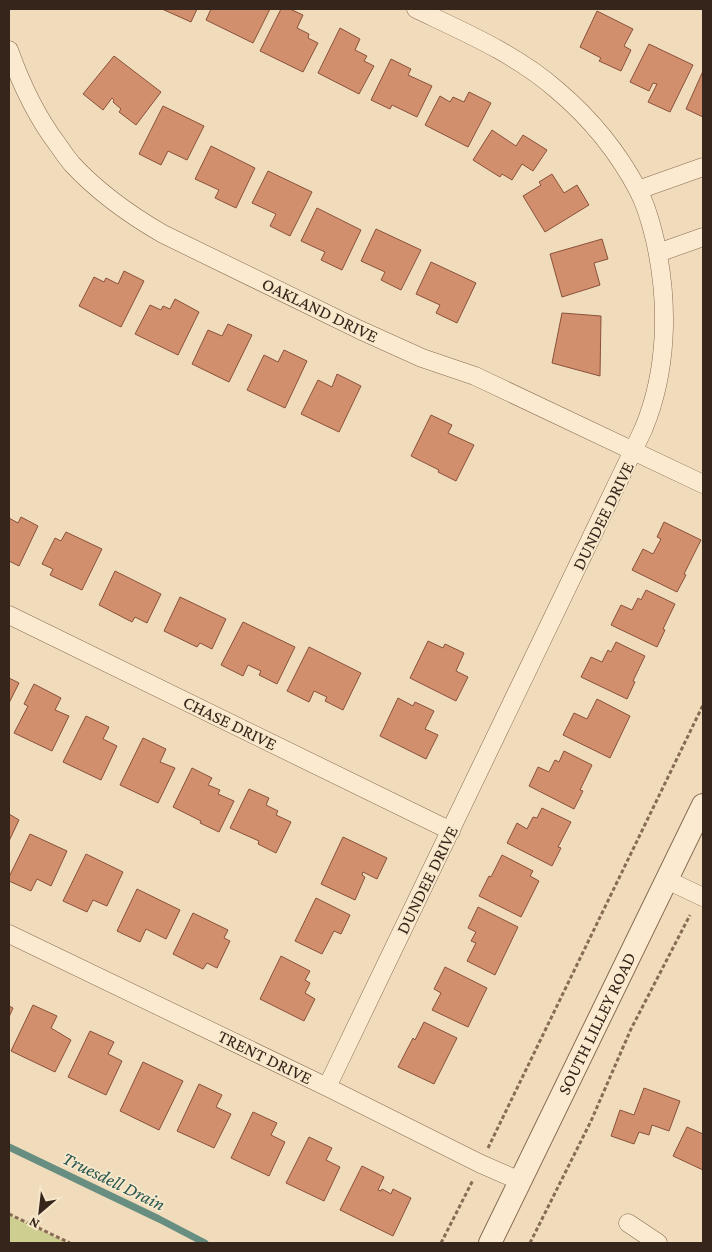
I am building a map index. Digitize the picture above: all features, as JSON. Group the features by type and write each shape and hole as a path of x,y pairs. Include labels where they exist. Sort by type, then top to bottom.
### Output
{"street":[{"name":"DUNDEE DRIVE","path":"327,1087 634,452 655,397 663,354 664,312 662,284 658,253 650,220 638,190 611,148 584,115 557,89 534,72 510,56 416,9"},
{"name":"OAKLAND DRIVE","path":"9,50 18,76 34,108 71,163 103,193 143,222 360,330 422,358 476,376 703,484"},
{"path":"638,190 703,167"},
{"path":"658,253 703,237"},
{"name":"CHASE DRIVE","path":"9,615 451,831"},
{"name":"SOUTH LILLEY ROAD","path":"490,1243 703,805"},
{"path":"667,880 703,896"},
{"name":"TRENT DRIVE","path":"9,934 327,1087 481,1164 520,1181"},
{"path":"628,1223 658,1243"}],"path":[{"path":"441,1243 703,705"},
{"path":"530,1243 591,1121 631,1029 690,916"},
{"path":"9,1214 70,1243"}],"green space":[{"path":"9,1215 68,1243 9,1243"}],"building":[{"path":"162,9 197,9 191,22"},
{"path":"211,9 270,9 253,43 206,20"},
{"path":"281,9 290,9 303,15 297,28 309,34 308,38 318,43 303,72 260,51"},
{"path":"597,11 633,29 624,46 631,50 621,71 599,61 601,58 580,47"},
{"path":"340,28 360,39 355,50 367,56 364,61 374,66 359,94 318,73"},
{"path":"649,44 693,65 670,112 648,102 657,84 653,83 649,91 630,82"},
{"path":"114,56 161,92 136,125 119,112 121,109 113,102 112,98 103,110 83,94"},
{"path":"391,59 411,69 408,75 432,86 417,117 392,105 390,109 371,100"},
{"path":"703,71 703,117 686,109"},
{"path":"469,92 491,103 468,147 425,125 440,96 450,102 453,97 464,102"},
{"path":"163,106 204,126 187,160 168,151 161,165 139,154"},
{"path":"492,130 516,146 523,135 547,150 533,171 522,164 512,180 502,174 500,177 473,160"},
{"path":"211,146 255,168 236,208 215,198 219,190 195,179"},
{"path":"268,171 312,192 290,236 270,226 276,214 252,203"},
{"path":"552,174 564,193 577,185 589,205 545,232 523,196 541,185 539,182"},
{"path":"317,208 361,230 342,270 321,260 325,252 301,241"},
{"path":"376,229 421,250 401,290 381,280 385,272 361,261"},
{"path":"602,239 608,259 594,263 600,285 562,297 550,254"},
{"path":"431,262 476,283 457,323 436,313 440,305 416,294"},
{"path":"124,271 144,281 121,327 79,306 94,277 104,282 106,278 118,284"},
{"path":"175,299 199,312 178,355 135,334 150,305 161,310 163,306 170,309"},
{"path":"562,313 601,316 600,376 552,363"},
{"path":"228,324 252,335 229,382 192,364 208,330 222,336"},
{"path":"284,350 307,361 285,408 247,390 264,355 278,362"},
{"path":"337,374 361,386 339,432 301,414 318,380 332,387"},
{"path":"431,415 452,425 448,433 474,445 456,481 411,456"},
{"path":"21,517 38,526 19,566 9,561 9,518 18,523"},
{"path":"664,522 701,540 677,592 632,570 643,549 653,554 661,539 657,537"},
{"path":"66,532 102,549 82,590 50,575 53,569 42,564 55,538 61,541"},
{"path":"115,571 161,594 147,623 135,617 132,622 99,605"},
{"path":"646,590 675,604 657,647 611,625 621,605 632,610 638,598 641,600"},
{"path":"180,597 226,619 212,649 200,643 197,647 164,631"},
{"path":"243,622 295,647 277,684 259,675 261,671 248,665 243,676 221,665"},
{"path":"428,641 443,648 445,644 464,653 456,671 468,677 456,701 410,678"},
{"path":"616,642 645,656 627,699 581,677 591,657 602,662 608,650 611,652"},
{"path":"309,647 361,673 343,710 325,701 327,697 314,691 309,702 287,691"},
{"path":"9,678 19,683 9,703"},
{"path":"34,684 61,698 55,710 69,716 52,751 14,733 28,706 24,704"},
{"path":"398,698 413,706 415,702 434,711 425,729 438,735 426,759 380,736"},
{"path":"597,699 630,716 610,758 563,735 574,713 587,719"},
{"path":"86,716 109,727 103,739 117,746 101,780 63,762"},
{"path":"143,738 166,749 160,762 175,768 158,803 120,785"},
{"path":"564,751 592,765 580,790 583,791 574,809 529,786 538,767 549,772 555,760 559,762"},
{"path":"192,768 212,778 208,785 220,790 218,794 234,801 219,832 173,807"},
{"path":"249,789 269,798 266,805 278,811 276,815 291,822 276,853 258,844 259,841 230,828"},
{"path":"542,808 571,822 558,847 561,848 552,866 507,843 517,823 527,829 533,817 537,818"},
{"path":"9,814 19,820 9,841"},
{"path":"30,834 67,851 51,886 37,879 31,891 9,881 9,877"},
{"path":"343,837 387,858 377,879 363,872 362,875 365,877 355,900 321,884"},
{"path":"86,854 123,872 107,906 93,900 87,912 63,901"},
{"path":"502,855 533,871 530,876 539,881 521,917 479,896"},
{"path":"137,889 180,910 166,939 146,929 140,942 117,931"},
{"path":"316,898 350,915 341,934 334,931 322,954 295,941"},
{"path":"478,907 518,927 495,975 467,961 476,943 471,941 476,932 468,928"},
{"path":"193,913 228,930 224,938 230,941 217,968 207,963 203,969 173,954"},
{"path":"281,956 310,971 305,980 310,983 305,993 315,999 304,1021 260,999"},
{"path":"445,967 487,988 468,1027 432,1010 441,993 434,989"},
{"path":"33,1005 57,1016 51,1028 71,1040 55,1072 11,1051"},
{"path":"9,1006 13,1008 9,1017"},
{"path":"424,1022 457,1038 434,1084 398,1067 413,1038 415,1040"},
{"path":"90,1031 114,1042 108,1054 122,1061 106,1095 68,1077"},
{"path":"143,1062 183,1081 159,1130 120,1111"},
{"path":"199,1084 222,1095 216,1107 231,1114 214,1148 177,1131"},
{"path":"644,1088 680,1101 669,1131 652,1125 649,1135 639,1132 634,1144 611,1136 620,1110 634,1115"},
{"path":"253,1112 277,1123 271,1135 285,1142 269,1176 231,1158"},
{"path":"687,1127 703,1134 703,1170 673,1156"},
{"path":"309,1137 332,1148 326,1160 340,1167 324,1201 286,1183"},
{"path":"362,1166 384,1177 378,1190 381,1191 382,1189 391,1194 393,1189 411,1198 393,1236 340,1210"}],"waterway":[{"name":"Truesdell Drain","path":"9,1147 205,1243"}]}
